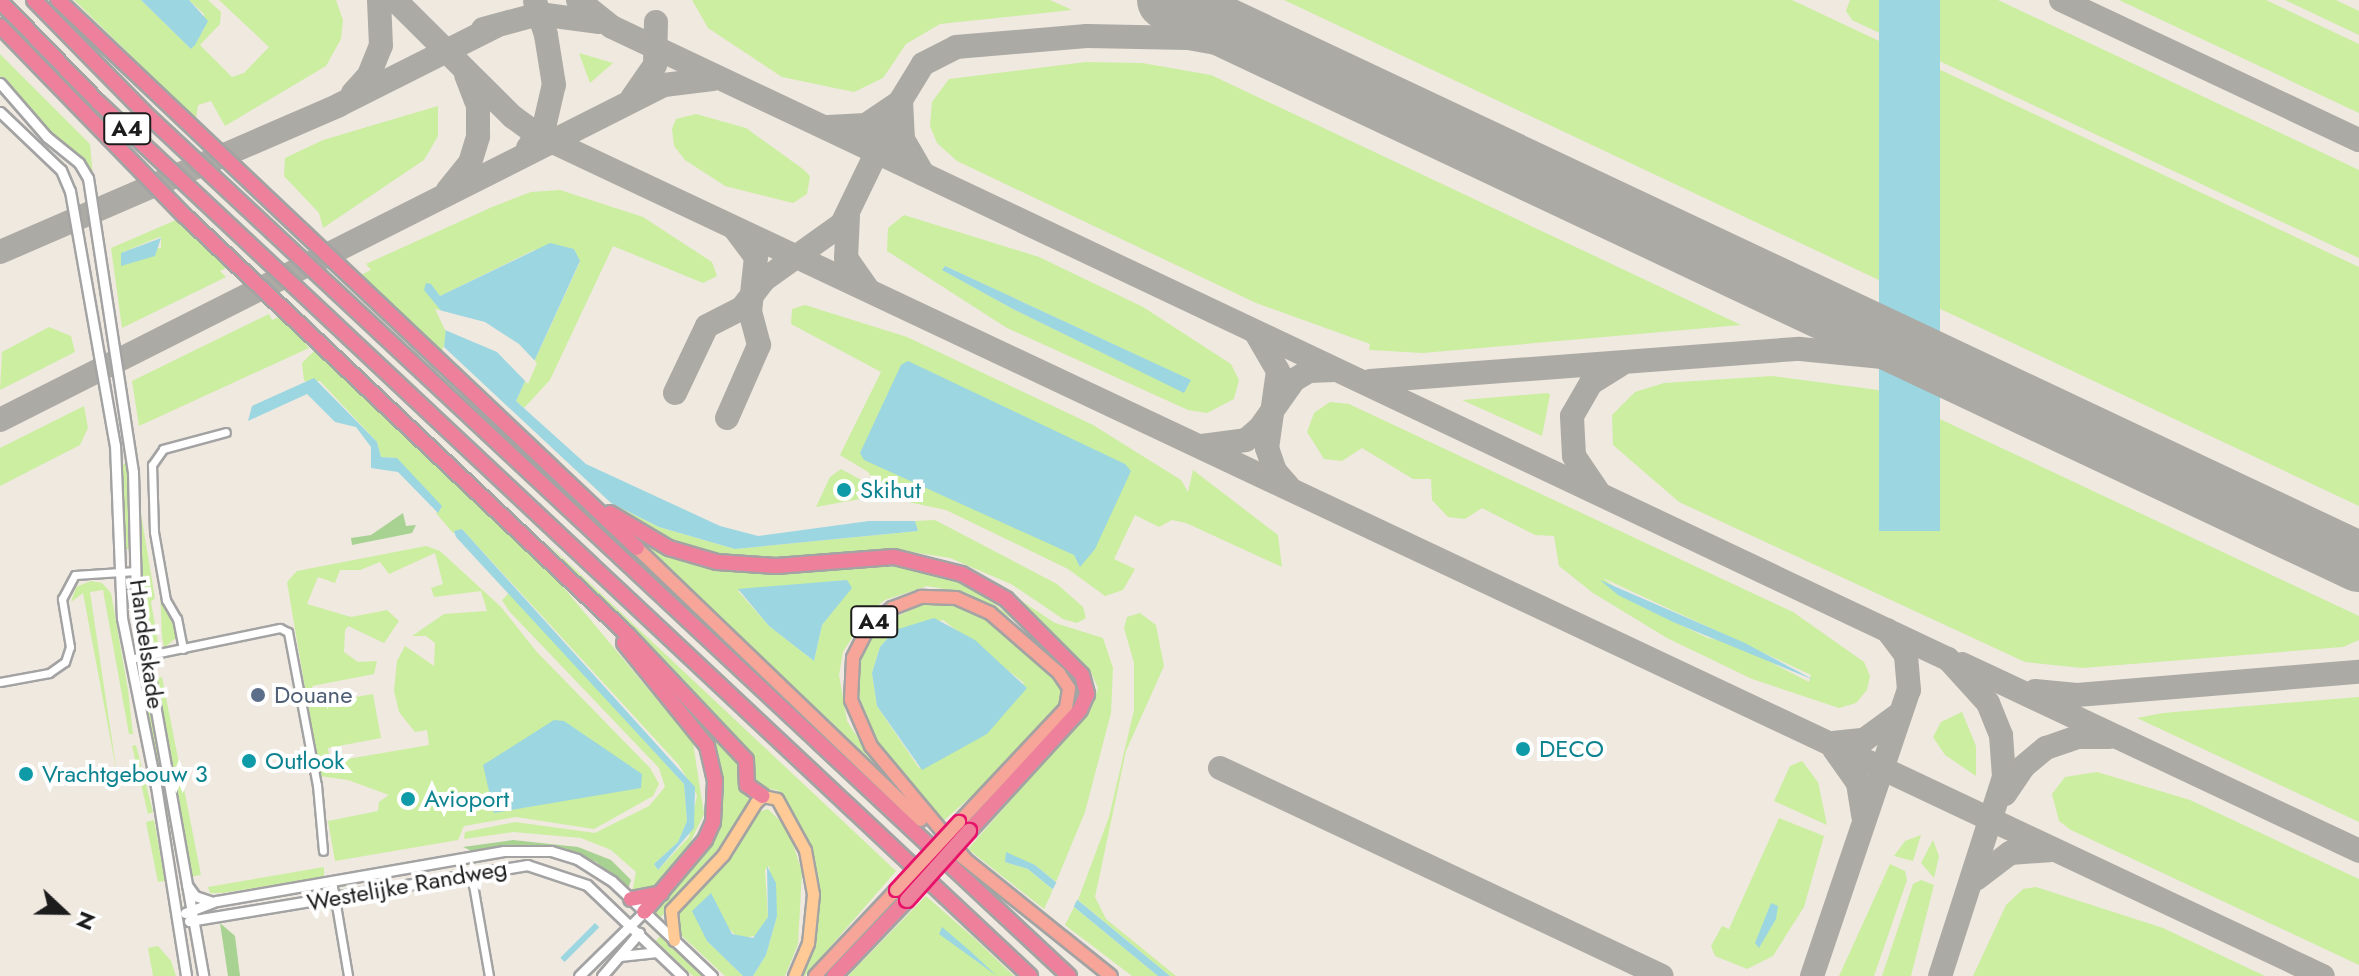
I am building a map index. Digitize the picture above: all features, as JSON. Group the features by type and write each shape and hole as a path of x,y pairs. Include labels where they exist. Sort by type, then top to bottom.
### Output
{"highway":[{"name":"A4","path":"34,0 154,122 1069,976"},
{"name":"A4","path":"58,0 966,860 1111,976"},
{"name":"A4","path":"0,1 98,102 1030,976"},
{"name":"A4","path":"0,26 105,138 576,586 746,760 747,785 763,796"},
{"name":"A4","path":"568,481 640,533 701,558 776,566 878,557 909,559 962,574 1006,599 1082,675 1087,694 1080,710 901,895 834,976"},
{"name":"A4","path":"576,586 691,725 711,760 716,801 713,822 697,853 644,912"},
{"name":"A4","path":"964,827 1066,708 1069,688 1059,673 990,613 956,598 921,597 892,608 867,630 853,658 851,700 871,746 966,860"},
{"path":"631,899 663,892"},
{"name":"A4","path":"815,976 901,895"}],"main road":[{"path":"674,940 671,910 723,855 763,796 779,800 788,813 810,872 812,917 794,976"}],"street":[{"name":"Handelskade","path":"0,83 86,172 103,263 133,472 136,571 146,656 189,912 194,923 203,976"},
{"name":"Handelskade","path":"0,112 66,177 115,445 119,571 130,659 178,916 186,976"},
{"path":"183,649 177,619 166,600 154,532 152,465 163,449 226,432"},
{"path":"0,682 61,667 69,652 62,599 65,586 80,572 136,571"},
{"path":"130,659 280,628 288,632 295,656 323,851"},
{"name":"Westelijke Randweg","path":"178,916 212,902 526,849 577,859 631,899 712,976"},
{"name":"Westelijke Randweg","path":"194,923 527,865 550,869 587,885 682,976"},
{"path":"471,873 489,976"},
{"path":"186,881 195,896 212,902"},
{"path":"332,881 348,976"},
{"path":"615,939 616,911"},
{"path":"579,976 644,912"},
{"path":"602,976 639,933 644,912"},
{"path":"178,916 194,923"},
{"path":"620,956 657,952"}],"green space":[{"path":"74,0 141,0 191,49 204,29 204,14 189,0 208,0 221,12 220,24 200,45 232,77 244,73 269,47 219,0 336,0 343,20 341,39 326,66 225,126 211,101 198,105 196,119"},
{"path":"692,0 1050,0 1072,10 940,24 906,44 883,78 854,92 782,77 708,28"},
{"path":"1284,0 1792,0 2359,267 2359,506"},
{"path":"1850,0 1998,0 2359,170 2359,258 1852,20 1846,11"},
{"path":"2119,0 2266,0 2359,44 2359,113"},
{"path":"2285,0 2336,0 2359,11 2359,35"},
{"path":"579,53 613,63 590,83"},
{"path":"0,54 90,144 93,177 0,79"},
{"path":"1086,62 1142,63 1211,75 1741,325 1423,353 1369,350 1370,344 1256,303 957,161 937,143 930,126 932,102 949,79"},
{"path":"438,106 438,136 424,160 323,228 319,213 284,176 285,158 323,140"},
{"path":"696,114 746,128 803,169 810,176 807,194 793,203 725,186 685,160 674,146 672,129 676,119"},
{"path":"560,190 643,217 712,262 717,276 703,283 613,246 550,380 524,408 516,401 580,262 534,250 440,296 426,287 447,318 450,328 442,351 359,276 371,270 366,264 492,207 531,192"},
{"path":"904,215 1039,257 1143,307 1231,364 1239,380 1234,399 1207,413 1188,410 1007,328 887,251 888,228","holes":["945,266 1190,380 1184,392 1013,309 943,270"]},
{"path":"176,220 230,266 220,271 226,277 122,328 111,248","holes":["161,237 161,248 121,253"]},
{"path":"805,305 907,337 1093,425 1181,480 1188,492 1193,470 1278,535 1282,567 1186,523 1172,520 1159,527 1135,515 1114,559 1135,569 1123,590 1105,596 1068,569 946,510 885,497 868,472 840,455 881,372 791,324 792,309","holes":["940,491 1095,549 1075,555"]},
{"path":"269,314 272,320 283,315 309,348 139,426 132,381"},
{"path":"49,327 71,336 75,352 0,390 2,352"},
{"path":"317,348 564,588 693,743 704,814 686,851 654,888 632,893 636,872 611,850 581,838 514,832 464,839 465,832 515,822 595,833 649,806 665,787 659,768 509,611 502,600 509,593 684,784 687,821 678,842 654,864 658,870 689,837 697,795 679,765 462,529 453,533 436,513 441,509 397,458 381,457 377,442 320,381 304,381 302,363"},
{"path":"1772,376 1878,390 2359,616 2359,640 2343,647 2082,668 2025,662 1679,502 1613,445 1612,415 1635,392 1664,383"},
{"path":"1548,393 1542,436 1462,400"},
{"path":"1330,402 1349,404 1793,612 1864,662 1870,676 1867,690 1856,703 1839,708 1752,679 1667,638 1593,593 1559,566 1554,536 1535,535 1482,508 1465,519 1448,517 1432,500 1431,479 1413,479 1362,448 1342,461 1324,459 1307,432 1314,413","holes":["1603,578 1811,675 1809,682 1734,643 1708,638 1637,604"]},
{"path":"84,406 88,428 80,445 0,486 0,448"},
{"path":"127,463 131,549 123,549 122,465"},
{"path":"841,469 865,482 865,498 816,507 830,477"},
{"path":"139,502 155,598 151,602 159,648 150,642 145,624"},
{"path":"611,503 659,527 735,549 918,531 915,521 935,520 1057,584 1083,607 1086,618 1077,623 1063,619 1011,584 950,558 893,549 781,559 711,553 666,540"},
{"path":"403,513 406,526 416,525 412,533 352,545 351,538 371,535"},
{"path":"634,535 663,550 844,567 912,567 972,587 1018,622 967,593 927,586 885,600 867,614 843,652 839,675 847,721 874,763","holes":["847,580 849,590 822,625 814,661 769,626 738,591"]},
{"path":"546,542 896,871 805,976 801,976 812,940 808,845 789,807 777,790 760,788 753,780 754,764"},
{"path":"426,546 440,551 501,607 536,651 650,768 659,784 653,796 594,829 516,817 464,826 458,840 335,861 328,821 378,811 379,802 389,795 348,780 320,776 287,582 297,571","holes":["435,553 443,584 431,588 434,597 481,591 487,611 444,614 412,636 426,636 435,643 434,666 405,646 397,661 394,691 399,712 415,732 427,730 429,745 330,762 328,748 381,738 373,694 316,704 312,686 374,674 377,661 358,662 344,652 345,630 348,626 384,643 399,621 387,610 351,617 307,604 318,577 335,583 340,570 360,570 380,562 389,574"]},
{"path":"91,581 102,583 111,593 128,690 133,734 129,734 103,590 90,592 117,774 83,593 71,602 76,587"},
{"path":"160,590 177,637 164,648 162,637"},
{"path":"1011,594 1055,623 1103,638 1113,668 1111,713 1085,812 1056,882 1035,865 1005,862 1028,869 1053,890 1044,909 968,849 1091,709 1098,688 1091,672"},
{"path":"925,603 961,607 991,620 1062,680 1064,701 992,778 941,823 877,740 856,689 862,652 879,625","holes":["943,620 1024,683 919,768 877,706 872,673 880,647 895,630"]},
{"path":"1140,613 1156,625 1164,666 1126,751 1095,897 1106,919 1176,976 1170,976 1078,900 1109,817 1134,710 1134,663 1124,628 1127,617"},
{"path":"162,677 201,875 190,877 157,691 156,679"},
{"path":"146,680 181,878 139,681"},
{"path":"671,694 738,762 739,787 752,803 718,858 659,919 653,914 713,840 724,796 711,746"},
{"path":"2359,697 2359,822 2137,718 2163,713"},
{"path":"1962,712 1976,746 1976,776 1945,755 1933,737 1941,722"},
{"path":"136,745 153,812 148,814 132,746"},
{"path":"1802,761 1818,782 1827,825 1774,801 1790,766"},
{"path":"2097,772 2190,800 2359,879 2359,965 2071,830 2059,821 2052,794 2065,777"},
{"path":"768,809 788,829 802,872 798,944 785,976 753,976 766,955 777,916 769,866 765,870 768,917 758,935 740,939 729,929 707,941 743,976 725,976 681,935 677,915 735,852 758,812"},
{"path":"1779,818 1824,836 1804,907 1773,956 1747,969 1715,956 1711,946 1722,926 1729,929"},
{"path":"154,820 165,881 158,882 146,822"},
{"path":"1921,835 1913,861 1894,856 1905,841"},
{"path":"513,840 578,847 611,860 631,880 628,889 596,862 551,847 472,851 463,847"},
{"path":"1933,840 1939,856 1934,878 1921,863"},
{"path":"1890,864 1905,871 1907,880 1874,976 1839,976"},
{"path":"324,867 324,877 222,893 210,893 208,887"},
{"path":"1921,880 1934,885 1911,976 1882,976 1913,884"},
{"path":"2036,887 2163,928 2265,976 1973,976 2006,905 2023,889"},
{"path":"926,896 975,939 1014,976 848,976"},
{"path":"1074,907 1158,976 1132,976 1065,925"},
{"path":"220,923 235,936 240,976 228,976"},
{"path":"661,935 705,976 693,976 656,941"},
{"path":"158,946 171,961 176,976 153,976 148,948"}],"water":[{"path":"141,0 189,0 208,21 195,45 191,49"},
{"path":"1879,0 1940,0 1940,531 1879,531"},
{"path":"161,238 155,256 121,266 121,253"},
{"path":"550,243 574,249 580,261 516,401 586,464 720,526 758,536 869,521 915,521 918,531 735,549 659,527 611,503 444,347 447,318 424,290 426,283 431,284 440,296"},
{"path":"945,266 1191,380 1184,393 1013,309 942,270"},
{"path":"908,361 1125,464 1131,471 1095,549 1080,567 1074,555 864,460 860,453 901,365"},
{"path":"314,378 377,442 381,457 397,458 442,506 438,513 398,472 371,468 371,447 356,427 335,422 307,394 248,421 252,406"},
{"path":"462,529 695,787 694,828 658,870 654,864 678,842 687,821 684,784 456,537 454,531"},
{"path":"847,580 852,588 822,625 814,661 769,626 738,589"},
{"path":"1600,580 1745,643 1814,680 1673,622 1618,595"},
{"path":"934,618 975,640 1027,688 987,734 922,770 877,706 872,673 880,647 895,630"},
{"path":"554,720 564,721 642,774 641,788 494,813 483,765"},
{"path":"1006,852 1035,865 1170,976 1158,976 1028,869 1005,862"},
{"path":"767,866 776,883 777,916 766,955 753,976 743,976 707,941 692,911 711,893 732,934 753,938 768,917"},
{"path":"1771,903 1778,906 1776,919 1759,948 1755,943"},
{"path":"595,923 599,927 565,962 560,958"},
{"path":"942,927 969,950 997,976 939,934"}],"pier":[{"path":"435,309 485,322 519,344 537,363 528,384 497,352 445,330"},
{"path":"1058,879 1079,896 1072,910 1051,893"}],"taxiway":[{"path":"353,93 369,75 381,46 379,0"},
{"path":"395,0 513,117 538,135 2323,976"},
{"path":"578,0 612,27 1948,659 1988,703 2001,735 2004,777 1940,976"},
{"path":"2061,0 2359,140"},
{"path":"528,148 545,123 554,85 546,35 535,2"},
{"path":"483,29 539,14 599,22"},
{"path":"632,98 655,65 656,22"},
{"path":"0,252 339,105 496,26"},
{"path":"923,174 903,140 901,100 923,64 956,47 1087,36 1188,38 1234,46 1343,83"},
{"path":"448,190 470,163 478,136 478,106 466,75"},
{"path":"0,420 664,85 713,79"},
{"path":"828,127 866,125 897,104"},
{"path":"675,393 707,326 742,308 765,279 842,224 899,106"},
{"path":"848,216 846,258 867,288"},
{"path":"727,418 759,345 750,312 756,257 736,230"},
{"path":"1256,333 1278,371 1267,448 1275,471 1290,488"},
{"path":"1370,381 1800,349 1883,357 1982,384"},
{"path":"1597,490 1574,456 1572,416 1591,383 1620,365"},
{"path":"1202,446 1246,440 1260,428 1294,380 1309,371 1335,370"},
{"path":"1812,976 1909,690 1906,655 1887,630"},
{"path":"1962,664 2359,851"},
{"path":"2035,691 2077,695 2359,672"},
{"path":"1833,743 1864,740 1898,715"},
{"path":"2005,794 2023,767 2046,748 2078,737 2109,737"},
{"path":"1834,749 1858,783 1863,816"},
{"path":"1220,768 1662,976"},
{"path":"1976,879 2010,853 2049,850"}],"runway":[{"path":"1167,0 2359,562"}],"place":[{"name":"Skihut","path":"844,490"},
{"name":"Douane","path":"258,695"},
{"name":"DECO","path":"1523,749"},
{"name":"Outlook","path":"249,761"},
{"name":"Vrachtgebouw 3","path":"26,774"},
{"name":"Avioport","path":"408,799"}]}
